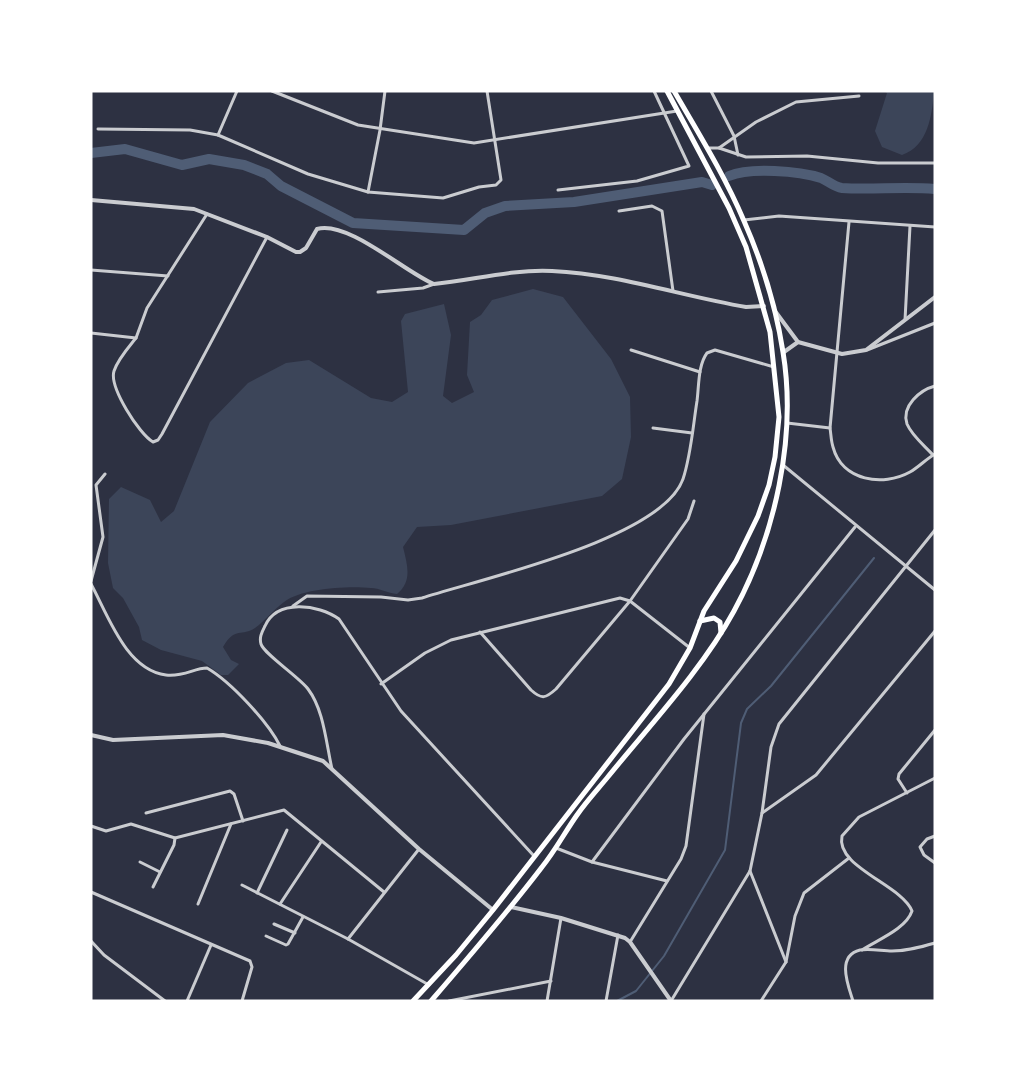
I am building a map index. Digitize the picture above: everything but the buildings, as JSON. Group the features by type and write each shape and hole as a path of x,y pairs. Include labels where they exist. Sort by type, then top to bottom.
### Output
{"highway":[{"path":"414,1001 430,985 493,910 669,684 690,648 710,600 746,543 769,485 775,457 778,417 775,368 764,306 746,247 729,208 667,91"},
{"path":"431,1001 511,907 556,848 577,815 668,705 721,633 746,588 762,550 782,465 786,423 784,352 774,310 744,220 714,160 674,91"},
{"path":"700,621 710,617 718,620 721,624 721,633"}],"street":[{"path":"218,135 237,91"},
{"path":"272,91 312,109 358,125 457,142 474,143 677,111"},
{"path":"368,192 380,130 385,91"},
{"path":"98,129 190,130 218,135 308,174 368,192 443,198 498,184 501,180 487,91"},
{"path":"558,190 637,181 689,166 654,91"},
{"path":"712,91 734,136 738,155"},
{"path":"719,148 734,136 796,102 858,96"},
{"path":"707,148 719,148 738,155 760,157 807,156 878,163 935,163"},
{"path":"91,200 194,209 300,252 306,248 317,229 325,228 364,241 434,284"},
{"path":"619,211 652,206 664,214 673,292"},
{"path":"207,214 147,308 136,338 113,373 114,382 124,406 138,426 153,442 158,440 162,434 267,237"},
{"path":"744,220 779,216 935,227"},
{"path":"849,222 830,428 833,448 838,458 847,468 865,479 877,481 909,473 934,454 914,434 907,424 906,415 910,403 918,394 926,388 935,386"},
{"path":"905,321 910,226"},
{"path":"91,270 168,276"},
{"path":"378,292 423,288 434,284 501,273 549,271 609,277 746,307 764,306"},
{"path":"866,350 935,297"},
{"path":"774,310 798,342 853,354 935,323"},
{"path":"91,333 136,338"},
{"path":"784,352 798,342"},
{"path":"631,350 700,372"},
{"path":"294,606 307,596 381,597 408,600 422,598 535,564 622,532 658,509 680,486 692,433 704,356 710,351 715,350 775,368"},
{"path":"786,423 830,428"},
{"path":"653,428 692,433"},
{"path":"782,465 855,527 935,590"},
{"path":"104,474 96,485 103,537 91,582 125,649 146,667 166,675 183,676 205,668 211,671 268,726 280,746"},
{"path":"480,632 532,690 541,698 545,698 556,689 630,601 688,519 694,501"},
{"path":"592,862 704,714 855,527"},
{"path":"511,907 561,918 618,935 630,942 671,1001 750,871 762,813 771,747 778,724 935,530"},
{"path":"381,684 442,643 620,598 630,601 690,648"},
{"path":"332,770 317,704 300,680 267,652 261,643 260,637 268,618 282,608 294,606 330,613 344,624 381,684 401,711 534,856"},
{"path":"762,813 816,775 935,631"},
{"path":"630,942 681,859 686,846 703,737 704,714"},
{"path":"907,793 898,779 899,774 935,730"},
{"path":"91,735 113,740 223,735 280,746 323,761 419,849 493,910"},
{"path":"853,1001 846,978 846,961 852,954 862,950 900,926 910,918 912,912 900,897 849,858 842,849 841,841 853,821 935,778"},
{"path":"146,813 230,790 234,794 243,821"},
{"path":"91,826 106,831 131,824 175,838 284,810 384,892"},
{"path":"198,904 231,824"},
{"path":"257,893 287,830"},
{"path":"935,836 927,839 920,847 924,855 935,863"},
{"path":"154,888 174,845 175,838"},
{"path":"280,904 321,842"},
{"path":"556,848 592,862 667,881"},
{"path":"348,939 419,849"},
{"path":"761,1001 786,962 794,916 804,893 849,858"},
{"path":"140,862 160,872"},
{"path":"750,871 786,962"},
{"path":"242,885 348,939 430,985"},
{"path":"91,892 248,960 252,964 242,1001"},
{"path":"266,936 286,945 290,942 303,917"},
{"path":"547,1001 561,918"},
{"path":"274,924 295,933"},
{"path":"606,1001 618,935"},
{"path":"91,942 104,955 165,1001"},
{"path":"862,950 903,951 935,943"},
{"path":"187,1001 211,945"},
{"path":"449,1001 551,981"}],"shaded area":[{"path":"884,91 934,91 930,120 923,137 911,151 902,155 882,147 875,131 887,93"},
{"path":"533,289 563,297 611,359 630,397 631,437 622,479 602,496 451,525 417,527 403,547 408,572 405,584 397,594 374,588 350,587 314,591 292,597 280,605 255,628 231,636 223,647 231,660 239,664 228,675 221,675 202,661 161,650 142,640 139,627 123,598 113,588 108,563 109,499 121,487 150,500 161,522 174,511 210,422 248,383 286,363 309,360 371,398 392,402 408,392 401,321 405,314 444,304 451,335 443,396 452,403 474,392 467,375 470,322 481,315 492,300"}],"waterway":[{"path":"91,153 125,149 182,165 209,159 244,165 267,174 281,186 353,223 464,230 485,213 505,206 574,202 702,182 712,185"},
{"path":"729,176 738,173 775,171 821,178 842,188 935,189"},
{"path":"617,1001 636,991 664,956 725,850 741,723 747,709 771,686 874,558"}]}
